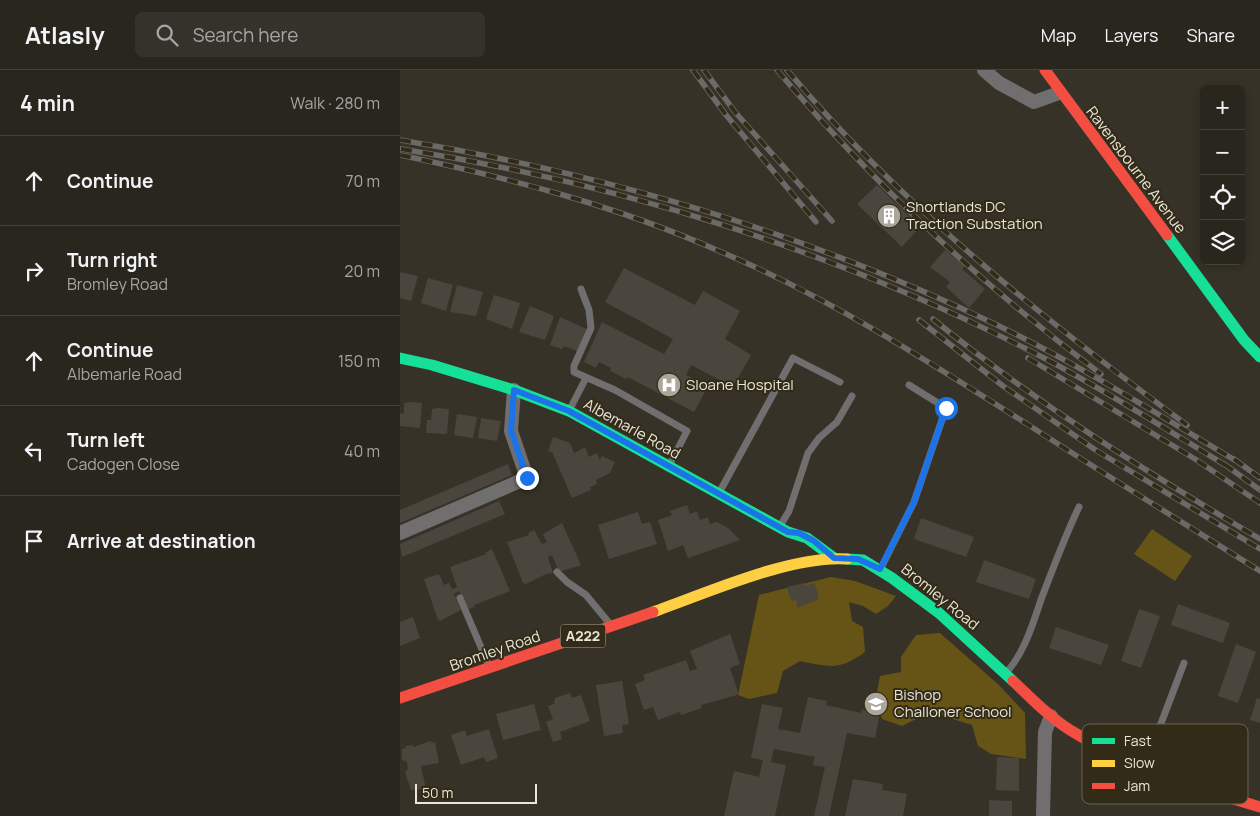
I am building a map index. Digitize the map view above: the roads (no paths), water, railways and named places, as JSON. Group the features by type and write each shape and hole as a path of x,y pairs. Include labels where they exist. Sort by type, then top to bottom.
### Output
{"main road":[{"name":"Ravensbourne Avenue","path":"1045,70 1060,93 1244,340 1260,357"},
{"name":"Albemarle Road","path":"400,358 432,365 514,390 569,411 718,494 784,529 799,533 814,541 834,558"},
{"name":"Bromley Road","path":"400,698 789,565 834,558 858,559 880,569 939,613 1051,716 1082,736"},
{"name":"Bromley Road","path":"1248,804 1260,808"}],"street":[{"path":"984,70 999,83 1034,102 1060,93"},
{"path":"400,533 527,478 511,431 514,390"},
{"path":"1043,816 1045,732 1051,716"}],"lane":[{"path":"581,289 589,310 591,328 574,366 574,372 615,390 687,431 669,466"},
{"path":"718,494 793,358 840,382"},
{"path":"569,411 586,378"},
{"path":"880,569 914,502 946,408 909,385"},
{"path":"784,529 788,511 808,454 819,438 837,422 852,396"},
{"path":"1006,673 1014,664 1025,643 1065,536 1078,507"},
{"path":"557,572 567,582 586,595 612,626"},
{"path":"460,598 490,668"},
{"path":"1161,724 1184,663"}],"railway":[{"path":"693,70 726,115 816,222"},
{"path":"704,70 735,112 832,221"},
{"path":"777,70 851,152 930,231 1014,305 1101,374"},
{"path":"787,70 878,168 976,259 1080,344 1187,425"},
{"path":"400,140 554,170 630,189 780,235 853,262 926,292 1028,340 1119,391 1238,462"},
{"path":"401,149 484,164 650,203 811,255 891,286 1044,358 1115,398 1230,468"},
{"path":"400,155 481,173 602,207 680,235 759,269 877,331 990,400 1260,571"},
{"path":"933,319 1012,380 1092,435 1260,539"},
{"path":"919,320 1003,386 1097,451 1260,549"},
{"path":"1028,358 1195,459 1260,503"},
{"path":"1234,459 1260,478"},
{"path":"1224,464 1260,490"}],"place":[{"name":"Shortlands DC Traction Substation","path":"889,216"},
{"name":"Sloane Hospital","path":"669,385"},
{"name":"Bishop Challoner School","path":"876,704"}]}
